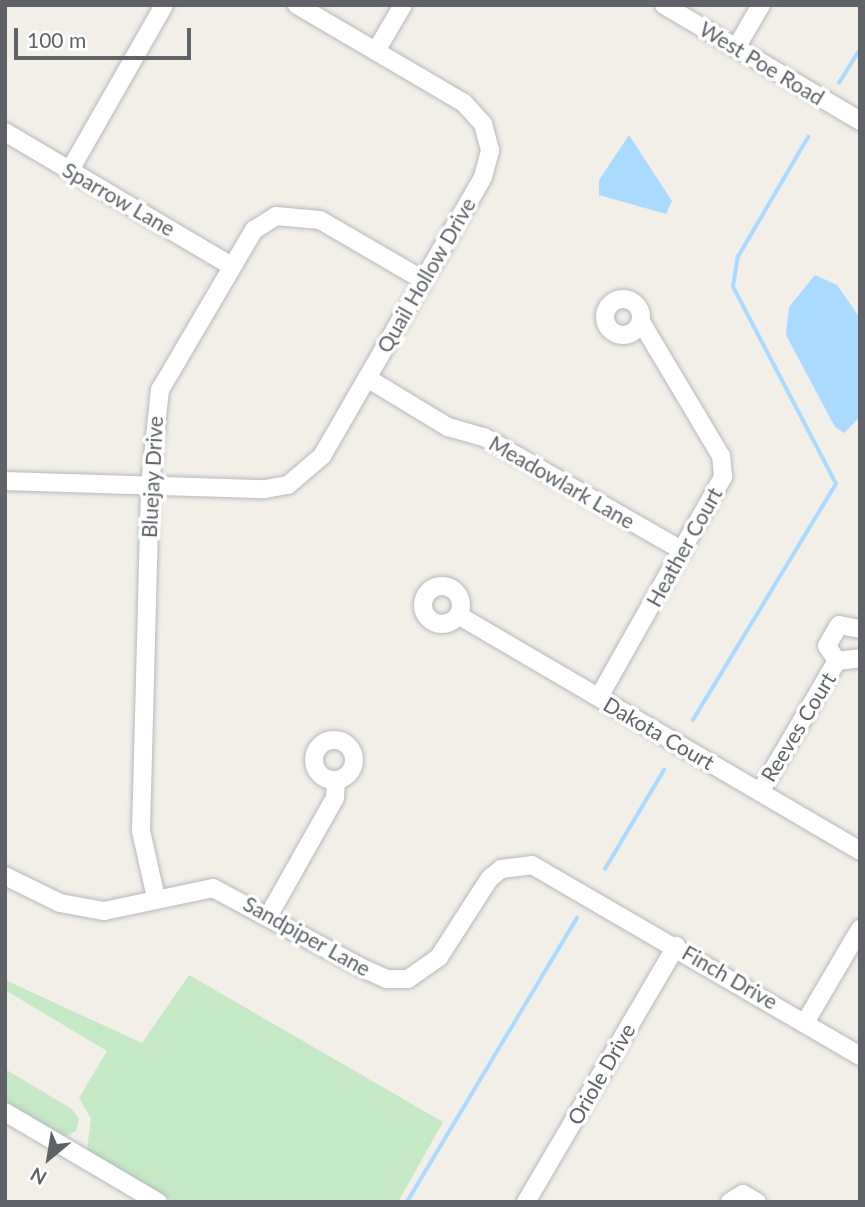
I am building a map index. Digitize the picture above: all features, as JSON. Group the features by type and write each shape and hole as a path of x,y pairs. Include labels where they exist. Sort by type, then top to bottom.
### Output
{"street":[{"path":"70,170 164,5"},
{"name":"Quail Hollow Drive","path":"5,481 288,485 322,456 487,168 489,141 464,103 297,5"},
{"path":"376,51 403,5"},
{"name":"West Poe Road","path":"664,5 860,121"},
{"path":"736,48 761,5"},
{"name":"Sparrow Lane","path":"5,132 232,266"},
{"name":"Bluejay Drive","path":"156,898 141,831 150,485 160,390 232,266 260,224 294,213 320,220 423,280"},
{"name":"Heather Court","path":"598,697 721,486 721,456 641,321"},
{"name":"Meadowlark Lane","path":"366,378 448,427 484,436 683,551"},
{"name":"Dakota Court","path":"458,615 860,851"},
{"name":"Reeves Court","path":"837,661 828,652 829,633 845,623 860,629"},
{"name":"Reeves Court","path":"837,661 860,658"},
{"name":"Reeves Court","path":"760,792 837,661"},
{"path":"269,915 335,798 336,780"},
{"name":"Sandpiper Lane","path":"5,876 84,909 213,888 387,979 408,979 439,957 480,890 501,869 532,865 599,900"},
{"name":"Finch Drive","path":"599,900 806,1021 860,1056"},
{"path":"806,1021 860,929"},
{"name":"Oriole Drive","path":"526,1202 676,946"},
{"path":"5,1112 158,1202"},
{"path":"730,1202 743,1194 757,1202"}],"green space":[{"path":"189,975 443,1122 398,1202 175,1202 87,1150 91,1119 79,1098 107,1051 5,990 5,980 142,1043"},
{"path":"5,1069 72,1109 79,1119 76,1131 64,1137 5,1101"}],"water":[{"path":"629,135 672,201 666,214 599,195 599,180"},
{"path":"815,275 837,285 860,318 860,417 844,433 835,427 786,335 789,307"}],"waterway":[{"path":"839,83 860,49"},
{"path":"693,720 836,484 733,287 738,257 808,137"},
{"path":"605,869 664,770"},
{"path":"407,1202 577,918"}]}
